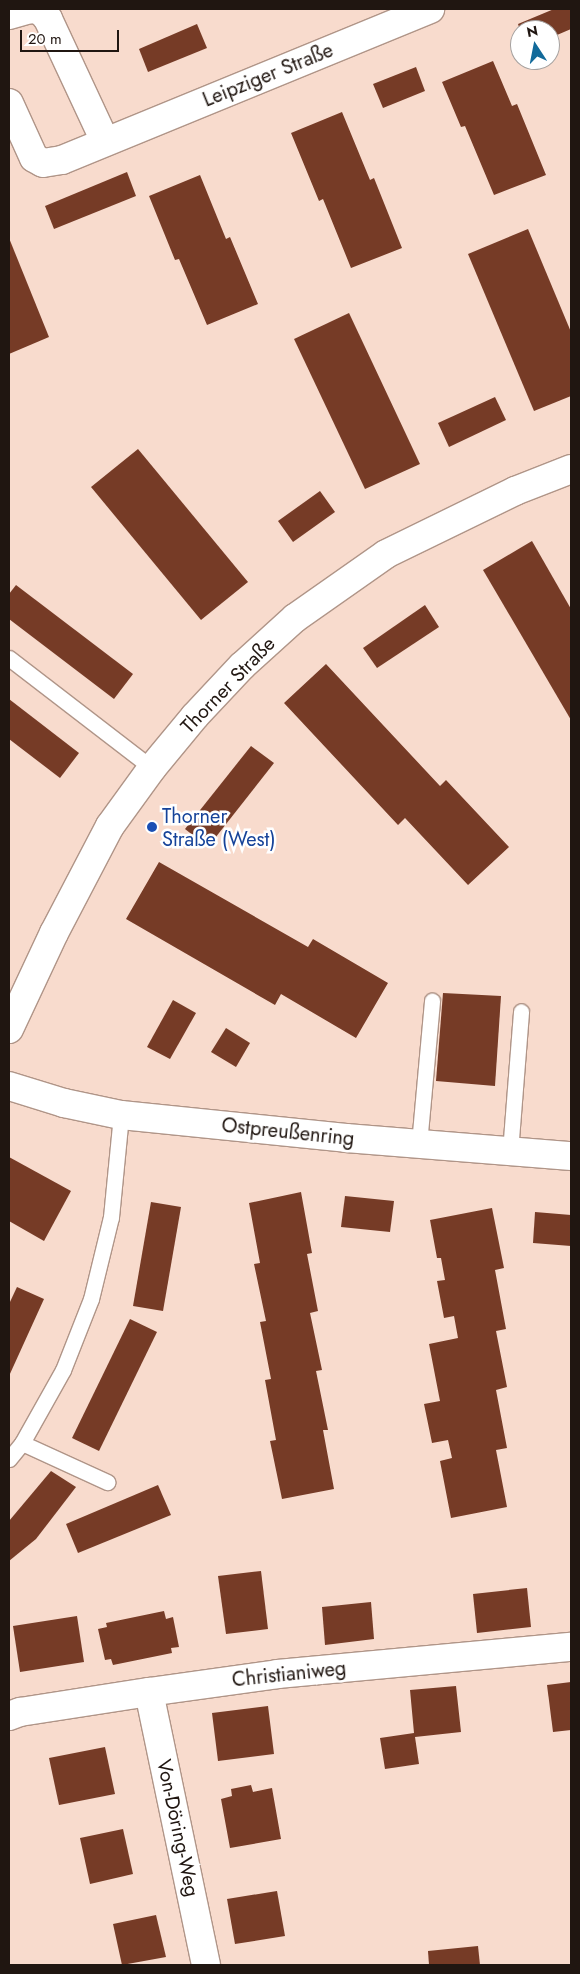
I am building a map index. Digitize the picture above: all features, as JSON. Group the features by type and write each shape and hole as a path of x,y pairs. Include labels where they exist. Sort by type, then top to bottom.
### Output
{"street":[{"path":"9,15 30,9 40,10 48,19 105,141"},
{"name":"Leipziger Straße","path":"9,103 34,158 44,163 62,160 430,9"},
{"name":"Thorner Straße","path":"9,1029 98,847 115,818 152,768 195,716 242,666 306,610 386,554 515,491 571,469"},
{"name":"Ostpreußenring","path":"9,1086 64,1103 121,1115 419,1144 571,1156"},
{"name":"Christianiweg","path":"9,1716 20,1712 278,1674 571,1647"},
{"name":"Von-Döring-Weg","path":"150,1692 206,1965"}],"lane":[{"path":"9,658 152,768"},
{"path":"419,1144 432,1001"},
{"path":"510,1152 521,1011"},
{"path":"9,1458 22,1443 63,1370 92,1299 112,1218 121,1115"},
{"path":"22,1443 108,1482"}],"building":[{"path":"554,9 571,9 571,29 560,34 560,20 528,20"},
{"path":"197,24 207,48 148,72 139,49"},
{"path":"493,61 512,106 517,104 546,175 494,195 465,126 461,127 442,82"},
{"path":"416,67 425,91 383,108 373,84"},
{"path":"342,112 370,180 374,178 402,248 351,268 323,199 319,201 291,133"},
{"path":"127,172 136,196 54,229 45,206"},
{"path":"200,175 226,239 230,237 258,304 207,325 179,259 175,260 149,196"},
{"path":"528,229 571,332 571,396 534,411 468,254"},
{"path":"9,238 49,337 9,354"},
{"path":"349,313 420,464 365,489 294,339"},
{"path":"495,397 506,420 449,447 438,423"},
{"path":"138,449 248,582 201,620 91,487"},
{"path":"320,491 335,512 293,542 278,521"},
{"path":"532,541 571,609 571,720 483,570"},
{"path":"16,585 133,674 114,699 9,619 9,594"},
{"path":"425,605 439,627 377,668 363,648"},
{"path":"326,664 440,786 446,780 509,847 468,885 405,818 398,825 284,703"},
{"path":"9,699 79,753 60,778 9,739"},
{"path":"251,746 274,763 208,847 185,829"},
{"path":"159,862 308,947 313,939 388,983 356,1038 281,994 275,1005 126,919"},
{"path":"443,993 501,996 495,1086 436,1081"},
{"path":"173,1000 196,1013 170,1059 147,1047"},
{"path":"226,1028 250,1043 236,1067 211,1052"},
{"path":"9,1157 71,1191 44,1241 9,1221"},
{"path":"301,1192 312,1253 307,1254 318,1311 310,1313 322,1370 316,1371 328,1430 323,1430 334,1489 282,1499 270,1441 276,1440 265,1380 271,1379 260,1322 266,1321 254,1264 260,1263 249,1203"},
{"path":"345,1196 394,1201 390,1232 341,1227"},
{"path":"151,1202 181,1207 163,1311 133,1306"},
{"path":"492,1208 504,1268 495,1270 506,1329 496,1331 507,1387 496,1390 507,1448 496,1450 507,1507 451,1518 440,1461 452,1458 448,1440 432,1443 424,1404 440,1401 429,1344 458,1338 454,1316 444,1318 437,1281 445,1280 441,1258 437,1258 430,1220"},
{"path":"535,1212 571,1215 571,1246 533,1243"},
{"path":"17,1287 44,1299 9,1376 9,1304"},
{"path":"130,1319 157,1332 99,1451 72,1438"},
{"path":"51,1471 76,1487 36,1539 9,1561 9,1521"},
{"path":"158,1485 171,1515 78,1553 66,1524"},
{"path":"261,1571 268,1629 226,1634 218,1576"},
{"path":"527,1588 531,1627 477,1633 473,1594"},
{"path":"371,1602 374,1639 325,1645 322,1607"},
{"path":"164,1611 166,1619 173,1617 179,1647 171,1648 172,1653 113,1665 111,1659 105,1660 98,1629 107,1627 106,1623"},
{"path":"77,1616 84,1662 20,1672 13,1626"},
{"path":"571,1682 571,1730 553,1732 547,1685"},
{"path":"456,1686 461,1732 415,1737 419,1764 385,1769 380,1738 414,1733 410,1690"},
{"path":"268,1706 274,1754 218,1761 212,1713"},
{"path":"105,1747 115,1794 59,1805 49,1758"},
{"path":"251,1785 253,1792 272,1788 281,1839 230,1848 221,1799 232,1796 231,1789"},
{"path":"123,1829 133,1874 90,1884 80,1838"},
{"path":"277,1891 285,1936 235,1944 227,1899"},
{"path":"156,1915 166,1957 122,1965 113,1924"},
{"path":"478,1946 480,1965 429,1965 428,1951"}],"place":[{"name":"Thorner Straße (West)","path":"152,827"}]}
